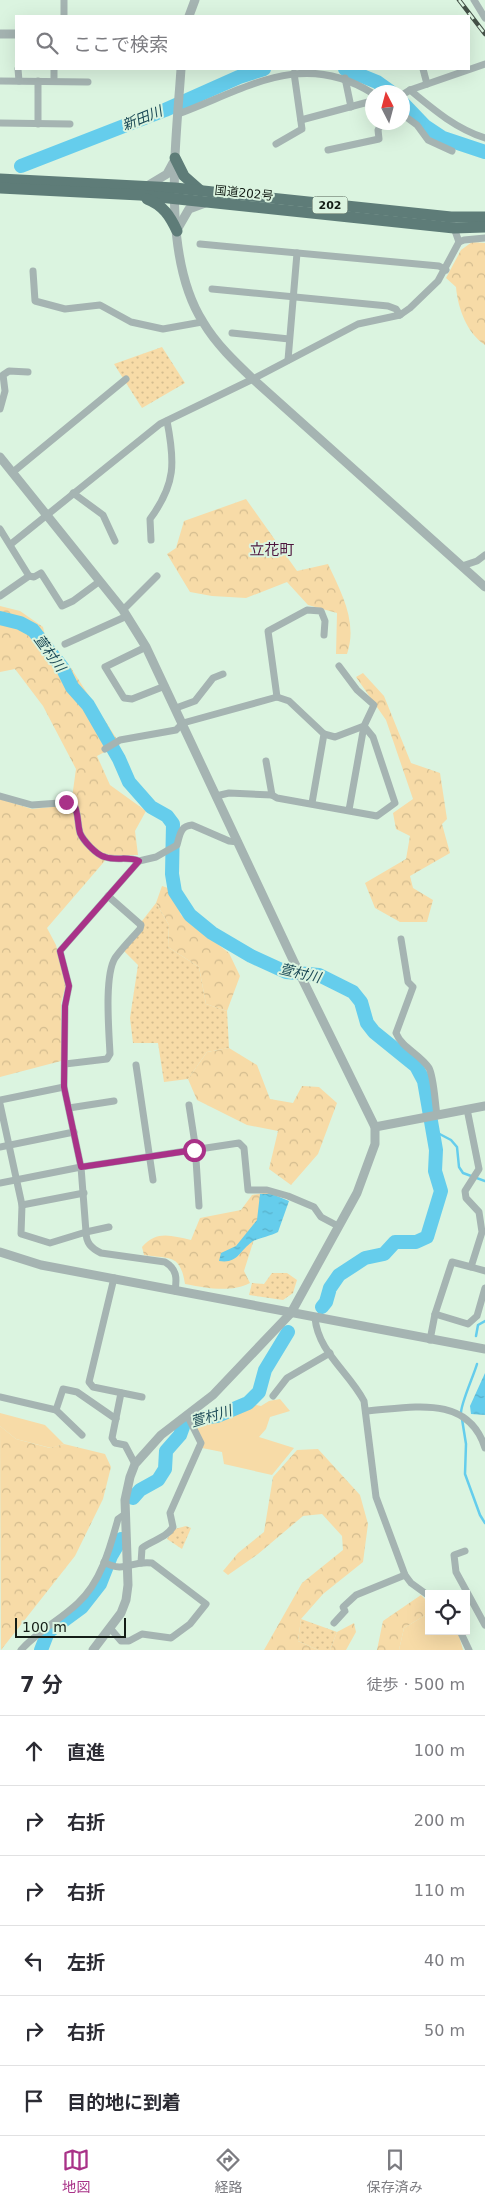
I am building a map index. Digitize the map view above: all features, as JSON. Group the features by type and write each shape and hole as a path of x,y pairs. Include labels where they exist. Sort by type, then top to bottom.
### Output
{"highway":[{"path":"175,158 184,176 203,197"},
{"name":"国道202号","path":"0,179 175,193 485,227"},
{"name":"国道202号","path":"0,188 143,191"},
{"path":"143,191 163,208 177,232"},
{"name":"国道202号","path":"453,223 485,217"}],"street":[{"path":"64,0 64,15"},
{"path":"474,0 485,18"},
{"path":"0,34 15,34"},
{"path":"470,69 484,67"},
{"path":"18,70 18,81"},
{"path":"54,70 54,81"},
{"path":"181,70 175,158 178,254 189,292 202,322 230,357 253,379 485,587"},
{"path":"423,70 427,84"},
{"path":"410,90 461,71"},
{"path":"178,114 274,76 294,73 315,73 346,78 365,89"},
{"path":"276,144 302,129 294,73"},
{"path":"346,78 351,107"},
{"path":"0,81 88,82"},
{"path":"38,81 38,124"},
{"path":"410,90 446,120 466,132 485,138"},
{"path":"301,120 365,103"},
{"path":"410,120 417,125 428,140 452,151"},
{"path":"0,123 70,124"},
{"path":"328,150 379,139 378,130"},
{"path":"143,191 167,174 175,158"},
{"path":"177,232 185,213 203,197"},
{"path":"11,544 46,514 167,421 358,324 400,314 427,292 446,270 459,242 453,223"},
{"path":"459,242 485,238"},
{"path":"200,244 439,266 446,270"},
{"path":"288,360 297,253"},
{"path":"33,272 35,302 65,309 100,305 130,322 162,329 202,322"},
{"path":"212,289 388,306 396,309 400,314"},
{"path":"232,333 289,339"},
{"path":"0,409 5,391 3,375 9,371 28,372"},
{"path":"13,472 126,379"},
{"path":"151,540 150,519 164,501 173,474 172,447 167,421"},
{"path":"0,458 125,613 146,648 166,686 216,796 376,1128 375,1144 368,1166 291,1313 189,1419 161,1436 135,1464 130,1477 125,1514 128,1568 126,1600 110,1628 93,1650"},
{"path":"73,494 103,515 115,541"},
{"path":"0,529 29,576"},
{"path":"462,566 477,561 485,555"},
{"path":"0,596 29,576 34,577 41,573 62,606 73,602 100,581"},
{"path":"65,644 125,613 157,576"},
{"path":"277,697 268,632 307,610 321,611 325,621 324,635"},
{"path":"146,648 105,667 124,698 132,699 166,686"},
{"path":"339,666 357,690 374,705 364,726 349,810"},
{"path":"176,708 195,701 213,678 223,674"},
{"path":"105,749 120,740 176,730 183,723 277,697 289,701 324,734 335,737 364,726"},
{"path":"216,796 229,793 272,795 276,798 377,816 395,803 373,737 364,726"},
{"path":"312,803 324,734"},
{"path":"266,761 272,795"},
{"path":"0,796 32,805 73,802 78,810 80,834 94,850 105,857 132,858 139,861 147,860 165,853 177,845 182,829 192,825 230,841 238,842"},
{"path":"139,861 60,951 69,986 65,1006 64,1087 81,1167 86,1240 92,1248 101,1253 165,1262 172,1266 176,1274 175,1291"},
{"path":"65,1064 107,1059 110,1054 108,1012 110,974 114,960 140,929 141,925 108,896"},
{"path":"400,939 408,982 414,987 396,1034 398,1039 419,1056 429,1069 437,1115"},
{"path":"136,1065 153,1180"},
{"path":"64,1087 0,1102 2,1127 9,1145 22,1205 21,1234 50,1243 108,1227"},
{"path":"69,1108 114,1101"},
{"path":"189,1104 196,1144 194,1150 199,1206"},
{"path":"376,1128 485,1106"},
{"path":"467,1109 479,1169 465,1191 466,1198 479,1212 482,1232 471,1267"},
{"path":"0,1147 74,1132"},
{"path":"0,1184 81,1167 239,1143 244,1148 248,1190 267,1190 288,1196 314,1207 321,1217 338,1226"},
{"path":"22,1205 84,1193"},
{"path":"0,1252 41,1265 485,1349"},
{"path":"430,1340 435,1314 452,1262 485,1271"},
{"path":"114,1278 89,1382 93,1388 142,1397"},
{"path":"435,1314 468,1324 477,1316 485,1288"},
{"path":"315,1318 319,1339 359,1391 366,1411 376,1497 405,1575 411,1583 425,1593"},
{"path":"273,1396 287,1378 330,1353"},
{"path":"56,1410 63,1389 77,1392 116,1419"},
{"path":"121,1392 112,1438 115,1443 125,1445 135,1464"},
{"path":"0,1396 56,1410 82,1435"},
{"path":"366,1411 434,1406 458,1413 472,1423 485,1448"},
{"path":"141,1563 142,1548 154,1539 167,1535 173,1527 170,1513 201,1443 189,1419"},
{"path":"21,1650 38,1632 79,1603 94,1583 104,1562 118,1519 125,1514"},
{"path":"464,1590 456,1572 454,1555 465,1551"},
{"path":"104,1562 112,1566 128,1568 141,1563 152,1563 206,1604 190,1624 171,1638 142,1634 128,1641 121,1641 110,1628"},
{"path":"334,1624 344,1611 343,1607 356,1595 405,1575"},
{"path":"470,1600 485,1625"},
{"path":"462,1635 469,1650"}],"green space":[{"path":"472,242 485,243 485,345 468,327 461,312 456,287 446,278 461,250"},
{"path":"162,347 185,383 142,408 114,364"},
{"path":"246,499 297,571 328,564 343,596 349,619 350,642 347,654 336,654 337,613 308,605 287,582 246,598 212,596 190,592 167,554 176,548 184,521"},
{"path":"0,606 20,611 43,627 46,640 65,669 71,668 120,744 97,756 110,785 146,811 135,831 138,855 109,856 47,928 56,945 66,985 61,1003 61,1061 0,1077 0,799 32,809 71,805 76,769 43,706 15,669 0,672"},
{"path":"363,673 384,696 411,763 440,773 447,819 442,824 450,853 410,876 413,888 433,900 427,922 400,922 375,908 365,883 406,859 410,836 396,829 393,813 413,799 386,720 356,677"},
{"path":"162,886 171,889 181,915 229,953 240,976 227,1011 206,1004 199,967 168,947 169,925 156,903"},
{"path":"156,903 169,925 168,947 199,967 206,1004 227,1011 229,1048 207,1052 188,1079 164,1082 158,1043 133,1043 130,1018 138,965 124,951 143,928 142,921"},
{"path":"229,1048 257,1065 270,1099 293,1103 302,1086 319,1087 337,1103 318,1154 291,1185 269,1169 278,1131 247,1125 197,1100 188,1079 207,1052"},
{"path":"269,1192 244,1271 250,1283 227,1289 185,1284 180,1267 173,1260 144,1255 142,1247 153,1238 165,1236 191,1240 200,1218 241,1210 252,1195"},
{"path":"272,1273 287,1273 297,1280 293,1293 283,1300 249,1295 252,1283 264,1284"},
{"path":"280,1399 290,1411 270,1417 266,1429 259,1437 294,1448 272,1475 224,1464 222,1452 202,1448 193,1422 225,1417 251,1404 261,1406 269,1401"},
{"path":"0,1413 45,1425 64,1444 51,1448 16,1439 0,1426"},
{"path":"0,1426 16,1439 50,1448 64,1444 105,1454 111,1467 103,1499 75,1556 1,1650"},
{"path":"318,1449 360,1495 368,1524 363,1562 323,1594 301,1619 298,1641 318,1650 264,1650 302,1583 343,1550 342,1536 322,1514 303,1516 258,1554 228,1575 223,1571 238,1553 264,1532 273,1477 297,1450"},
{"path":"186,1526 191,1528 182,1549 167,1539 175,1529"},
{"path":"421,1595 425,1599 425,1615 404,1628 399,1650 377,1650 383,1621"},
{"path":"425,1615 425,1635 458,1635 463,1650 399,1650 404,1628"},
{"path":"301,1619 337,1632 330,1650 318,1650 298,1641"},
{"path":"354,1623 356,1632 346,1650 330,1650 337,1632"}],"water":[{"path":"260,1194 272,1194 289,1201 278,1232 254,1241 230,1261 219,1261 221,1253 236,1246 257,1220"},
{"path":"485,1373 485,1415 471,1414 470,1406"}],"waterway":[{"name":"新田川","path":"21,166 165,110 239,77 261,70"},
{"name":"新田川","path":"347,70 381,85"},
{"name":"新田川","path":"410,110 425,126 443,138 485,152"},
{"name":"萱村川","path":"0,618 20,623 33,630 62,667 72,687 88,705 119,759 129,782 151,807 167,816 173,824 172,874 175,892 190,915 212,933 251,956 286,972 319,975 353,992 361,1002 367,1023 374,1032 416,1066 424,1081 436,1150 435,1171 441,1191 427,1237 416,1242 395,1242 384,1254 365,1258 339,1275 330,1288 326,1302 322,1307"},
{"path":"432,1130 451,1140 457,1147 459,1167 463,1173 485,1181"},
{"path":"476,1336 478,1325 485,1321"},
{"name":"萱村川","path":"133,1498 140,1490 158,1480 165,1469 166,1451 180,1435 184,1424 190,1419 217,1416 248,1403 259,1392 265,1370 288,1332"},
{"path":"461,1414 477,1364"},
{"path":"462,1419 466,1444 465,1474 480,1515 485,1523"},
{"name":"萱村川","path":"41,1650 48,1632 82,1607 100,1584 111,1556 121,1539"}],"railway":[{"path":"459,0 485,34"}],"district":[{"name":"立花町","path":"272,550"}],"route":[{"path":"66,802 73,802 78,810 80,834 94,850 105,857 132,858 139,861 60,951 69,986 65,1006 64,1087 81,1167 194,1150"}]}
